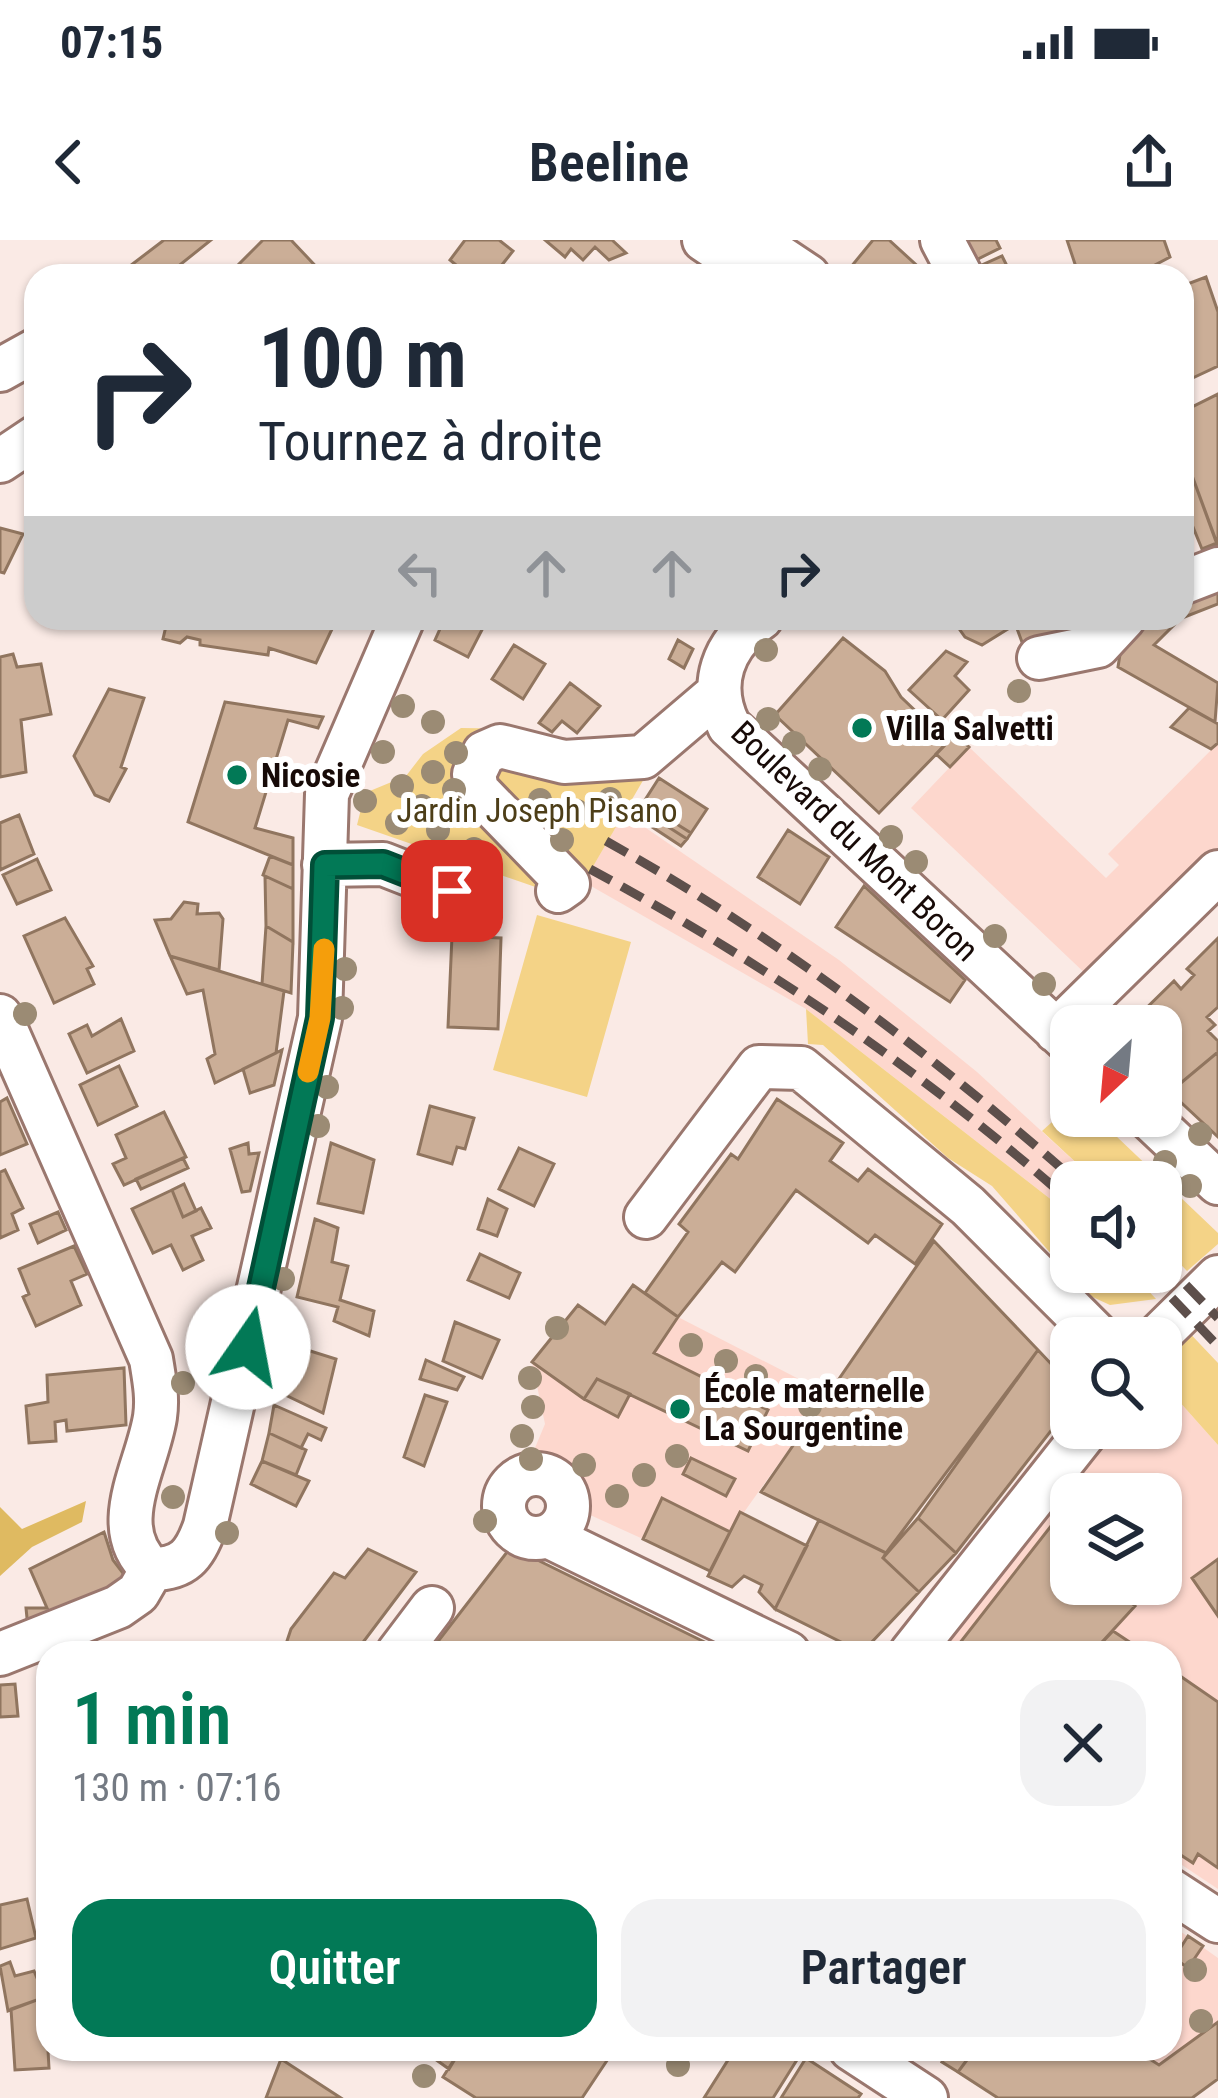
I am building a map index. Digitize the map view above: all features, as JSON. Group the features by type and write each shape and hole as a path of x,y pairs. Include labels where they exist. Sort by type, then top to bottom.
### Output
{"street":[{"path":"704,240 740,264"},
{"path":"754,240 790,264"},
{"path":"0,1654 118,1607 138,1594 152,1569 186,1562 198,1546 238,1394 320,1018 323,818 334,770 398,630"},
{"name":"Boulevard du Mont Boron","path":"744,630 737,635 717,694 729,726 1050,1025"},
{"path":"1039,658 1098,646 1113,630"},
{"path":"558,891 568,884 477,790 474,774 488,749 508,746 565,762 643,757 717,694"},
{"path":"325,865 383,864 452,891"},
{"path":"1095,1005 1218,872"},
{"path":"0,1016 151,1359 156,1413 129,1516 130,1540 152,1569"},
{"path":"646,1217 759,1066 801,1068 968,1206 1079,1317"},
{"path":"1169,1137 1218,1183"},
{"path":"1177,1317 1218,1277"},
{"path":"921,1641 1073,1449"},
{"path":"553,1471 564,1490 568,1511 548,1536 763,1641"},
{"path":"407,1641 432,1608"},
{"path":"1182,1898 1218,1921"},
{"path":"869,2061 926,2098"}],"shaded area":[{"path":"1218,743 1218,854 1091,979 911,808 969,747 1106,878 1119,865 1108,854"},
{"path":"624,813 839,960 977,1072 1074,1161 1050,1161 1050,1199 806,1009 584,882"},
{"name":"École maternelle La Sourgentine","path":"633,1285 678,1317 828,1394 730,1532 663,1498 643,1539 588,1514 578,1477 532,1455 545,1424 532,1362 578,1305 605,1323"},
{"path":"1182,1405 1218,1445 1218,1889 1182,1865 1182,1641 944,1641 1050,1512 1050,1605 1182,1605 1182,1473 1082,1473 1102,1449 1182,1449"},
{"path":"86,1501 82,1522 32,1547 0,1576 0,1507 22,1529"},
{"path":"1182,1932 1218,1958 1218,2079 998,2098 940,2061 1182,2061"}],"green space":[{"name":"Jardin Joseph Pisano","path":"461,728 518,729 652,765 584,882 547,891 357,825 365,793 406,776 423,754"},
{"path":"537,915 631,942 587,1097 493,1070"},
{"path":"806,1009 1050,1199 1050,1253 992,1186 948,1158 823,1045 808,1044"},
{"path":"1050,1124 1050,1137 1117,1137 1142,1161 1074,1161 1042,1131"},
{"path":"1182,1199 1218,1233 1218,1244 1187,1271 1182,1266"},
{"path":"1150,1293 1156,1299 1110,1305 1086,1294"},
{"path":"1182,1325 1218,1363 1218,1445 1182,1405"}],"building":[{"path":"164,240 211,240 181,264 133,264"},
{"path":"263,240 291,240 314,264 239,264"},
{"path":"465,240 499,240 513,251 503,264 455,264 450,260"},
{"path":"545,240 612,240 626,253 609,260 595,247 583,260 571,249 565,257"},
{"path":"873,240 889,240 915,264 853,264"},
{"path":"966,240 996,240 1000,248 976,260"},
{"path":"1067,240 1164,240 1170,257 1157,264 1075,264"},
{"path":"1206,277 1218,312 1218,366 1194,377 1194,282"},
{"path":"1218,394 1218,547 1194,481 1194,406"},
{"path":"1194,481 1217,543 1202,549 1194,529"},
{"path":"0,528 23,534 4,573 0,572"},
{"path":"1218,582 1218,604 1194,613 1194,591"},
{"path":"165,630 332,630 316,663 269,648 268,655 200,645 200,640 187,637 180,643 163,639"},
{"path":"440,630 482,630 468,657 435,640"},
{"path":"960,630 1006,630 982,645"},
{"path":"1018,630 1069,630 1071,636 1022,642"},
{"path":"1134,630 1169,630 1154,645 1218,683 1215,722 1118,667 1122,642"},
{"name":"Villa Salvetti","path":"843,638 885,671 901,697 948,742 879,813 775,715"},
{"path":"678,640 693,649 684,668 669,659"},
{"path":"514,645 545,664 523,699 492,679"},
{"path":"946,651 967,662 955,676 969,690 942,720 909,690"},
{"path":"13,654 17,667 41,664 51,714 21,720 26,772 0,777 0,657"},
{"path":"570,683 600,706 577,733 562,721 552,732 539,723"},
{"path":"109,689 144,698 121,767 126,769 109,801 95,795 74,756"},
{"name":"Nicosie","path":"225,702 323,717 318,728 288,720 255,828 293,838 293,865 188,822"},
{"path":"1189,708 1218,724 1218,743 1211,749 1171,727"},
{"path":"955,734 969,747 950,767 936,754"},
{"path":"659,778 707,809 691,833 643,803"},
{"path":"643,803 691,833 687,839 639,808"},
{"path":"639,808 687,839 681,846 634,815"},
{"path":"19,815 34,854 0,870 0,823"},
{"path":"788,830 829,857 800,904 758,877"},
{"path":"270,856 293,865 293,889 263,875"},
{"path":"37,859 51,890 17,904 3,875"},
{"path":"265,876 293,889 293,942 266,926"},
{"path":"864,886 965,980 950,1002 836,927"},
{"path":"184,902 198,904 197,914 219,913 223,919 219,970 170,956 155,920 171,919"},
{"path":"65,918 93,966 87,969 94,984 54,1003 24,936"},
{"path":"266,926 293,942 291,993 262,984"},
{"path":"452,936 501,938 498,1029 448,1027"},
{"path":"1218,938 1218,1007 1207,1017 1215,1025 1208,1031 1218,1041 1218,1052 1182,1082 1182,1005 1149,1005 1174,981 1181,989 1194,975 1187,969"},
{"path":"170,956 284,991 276,1053 215,1083 207,1059 215,1054 203,990 187,994"},
{"path":"121,1019 134,1051 87,1073 69,1034 87,1025 92,1036"},
{"path":"282,1050 274,1085 250,1093 243,1069"},
{"path":"1218,1052 1218,1137 1182,1103 1182,1082"},
{"path":"119,1066 137,1106 98,1125 80,1085"},
{"path":"7,1098 27,1144 0,1155 0,1102"},
{"path":"777,1099 843,1143 830,1161 858,1181 868,1169 942,1224 915,1264 875,1235 868,1243 796,1190 735,1272 722,1262 678,1317 645,1293 688,1232 679,1224 731,1154 738,1159"},
{"path":"430,1106 474,1118 465,1149 457,1147 452,1164 418,1154"},
{"path":"164,1112 186,1157 124,1185 113,1164 126,1158 116,1135"},
{"path":"248,1143 249,1154 259,1153 250,1191 242,1192 230,1149"},
{"path":"331,1143 374,1160 363,1213 318,1203"},
{"path":"519,1148 554,1164 534,1206 499,1189"},
{"path":"183,1158 188,1168 141,1189 136,1179"},
{"path":"5,1170 23,1208 12,1214 18,1230 0,1238 0,1172"},
{"path":"184,1184 196,1211 183,1217 172,1190"},
{"path":"172,1190 183,1217 201,1208 211,1228 192,1236 203,1260 183,1270 171,1245 153,1253 132,1209"},
{"path":"488,1199 507,1209 497,1236 478,1229"},
{"path":"58,1212 66,1230 38,1243 30,1224"},
{"path":"315,1219 338,1228 332,1262 348,1266 340,1300 374,1311 369,1336 334,1321 338,1307 297,1297"},
{"path":"934,1241 1038,1350 886,1553 761,1492"},
{"path":"74,1246 87,1274 71,1281 81,1305 36,1326 23,1297 29,1294 19,1269"},
{"path":"480,1254 520,1273 509,1298 468,1280"},
{"path":"633,1285 678,1317 654,1353 768,1410 748,1451 597,1379 584,1399 532,1362 578,1305 605,1324"},
{"path":"455,1322 499,1340 482,1378 443,1361"},
{"path":"288,1344 336,1359 323,1413 277,1391"},
{"path":"1038,1350 1050,1363 1050,1432 956,1553 918,1518"},
{"path":"426,1360 464,1377 457,1390 420,1379"},
{"path":"124,1368 126,1425 67,1431 66,1420 55,1422 56,1441 29,1443 26,1406 48,1402 47,1375"},
{"path":"597,1379 630,1394 618,1417 584,1399"},
{"path":"425,1395 447,1402 424,1466 404,1457"},
{"path":"274,1405 326,1428 321,1440 308,1434 301,1448 269,1433"},
{"path":"269,1433 306,1450 296,1475 262,1461"},
{"path":"691,1458 735,1479 726,1496 683,1474"},
{"path":"262,1461 309,1481 296,1506 251,1484"},
{"path":"662,1498 730,1532 710,1571 643,1539"},
{"path":"740,1512 807,1546 775,1609 759,1592 762,1585 744,1576 732,1587 708,1576"},
{"path":"918,1518 956,1553 919,1592 883,1558"},
{"path":"819,1520 886,1553 883,1558 919,1592 873,1641 839,1641 775,1609"},
{"path":"1050,1527 1050,1605 1135,1606 1103,1641 961,1641"},
{"path":"104,1532 113,1560 129,1581 32,1621 27,1618 26,1608 47,1608 30,1569"},
{"path":"511,1547 703,1641 438,1641"},
{"path":"368,1549 416,1572 364,1641 287,1641 334,1573 345,1578"},
{"path":"1218,1559 1218,1616 1192,1578"},
{"path":"1113,1631 1128,1641 1103,1641"},
{"path":"1182,1677 1218,1702 1218,1868 1198,1854 1193,1863 1182,1856"},
{"path":"15,1684 18,1716 0,1717 0,1685"},
{"path":"27,1899 36,1938 0,1949 0,1905"},
{"path":"1188,1936 1203,1946 1188,1968 1182,1964 1182,1945"},
{"path":"10,1962 15,1976 34,1971 36,2000 8,2011 0,1966"},
{"path":"36,2000 36,2061 49,2061 49,2068 15,2070 11,2009"},
{"path":"1218,2022 1218,2079 1192,2098 998,2098 958,2072 966,2061 1153,2061 1159,2065 1182,2061 1182,2048"},
{"path":"284,2061 341,2098 266,2098"},
{"path":"453,2061 607,2061 582,2098 476,2098 443,2077"},
{"path":"727,2061 796,2061 773,2098 704,2098"},
{"path":"804,2061 861,2094 858,2098 781,2098"},
{"path":"943,2061 966,2061 958,2072"}],"railway":[{"path":"606,841 731,916 850,999 1052,1161"},
{"path":"590,869 718,942 840,1021 1050,1184"},
{"path":"1182,1281 1218,1318"},
{"path":"1167,1293 1218,1346"}],"slow traffic":[{"path":"308,1072 320,1018 324,949"}],"place":[{"name":"Villa Salvetti","path":"862,728"},
{"name":"Nicosie","path":"237,775"},
{"name":"École maternelle La Sourgentine","path":"680,1409"}],"route":[{"path":"248,1347 320,1018 325,865 383,864 452,891"}]}
